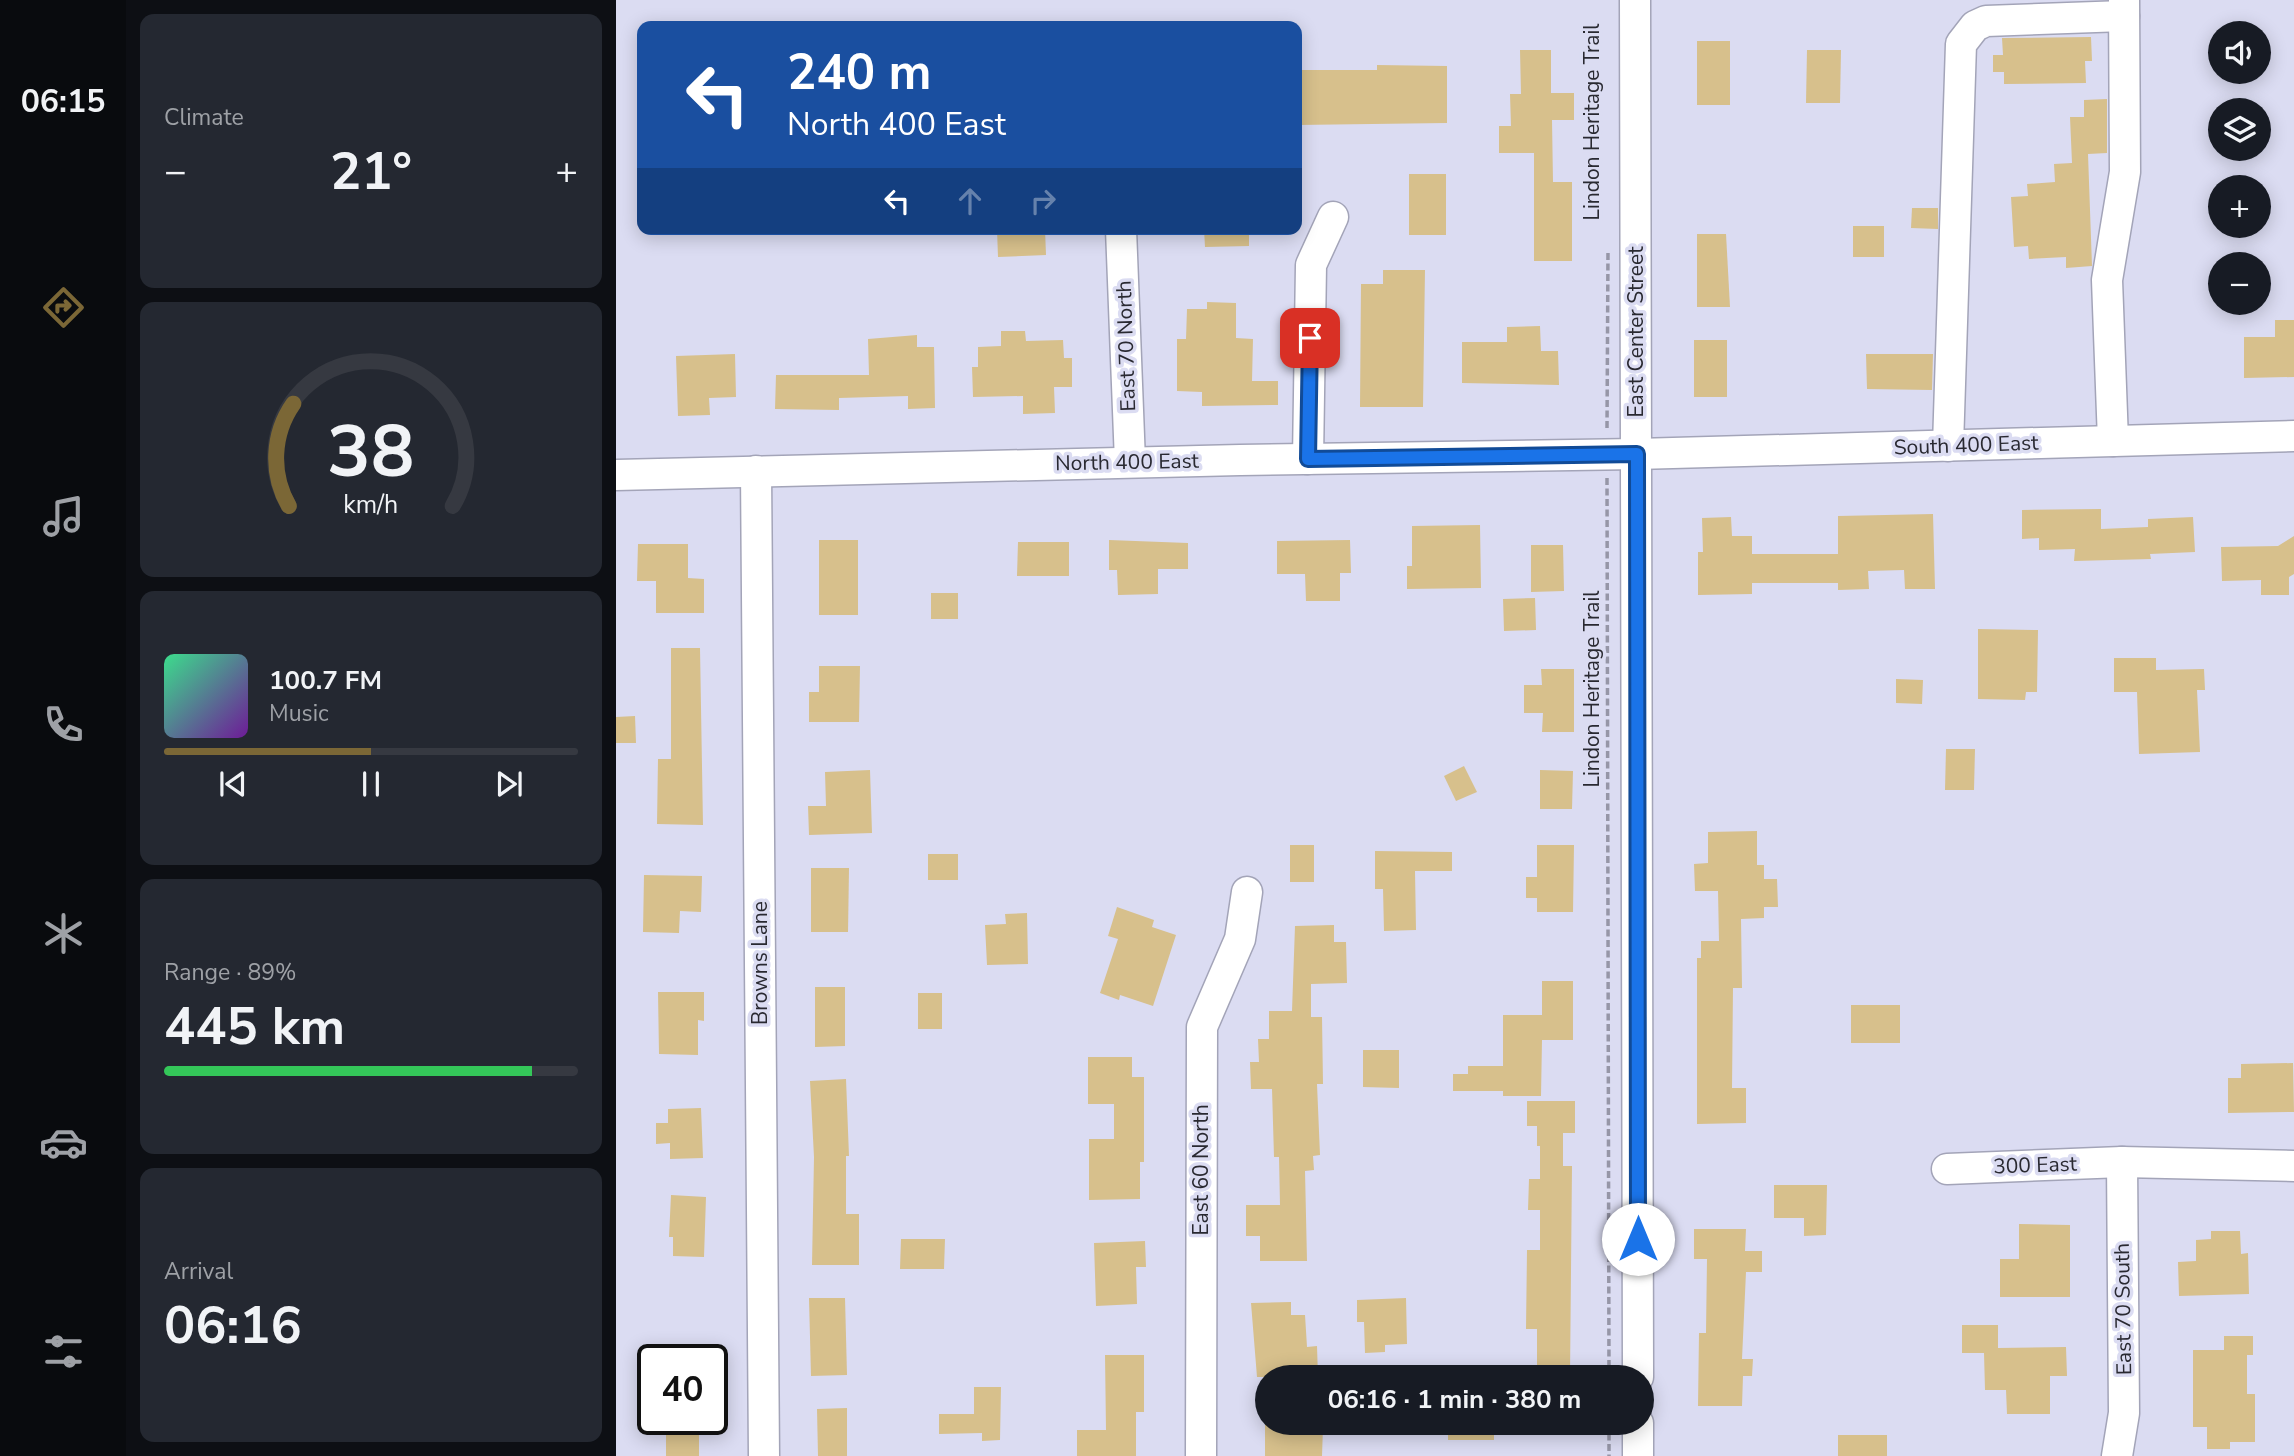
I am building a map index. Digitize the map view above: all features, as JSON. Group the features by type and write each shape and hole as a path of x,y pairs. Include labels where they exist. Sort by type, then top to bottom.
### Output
{"street":[{"name":"East Center Street","path":"1635,0 1638,1365"},
{"path":"1948,446 1961,44 1975,26 1986,21 2124,8 2125,172 2107,280 2113,441"},
{"path":"1308,459 1311,265 1333,217"},
{"name":"East 70 North","path":"1121,235 1130,463"},
{"name":"South 400 East","path":"1637,454 2294,436"},
{"name":"North 400 East","path":"616,475 1637,454"},
{"name":"Browns Lane","path":"756,471 764,1456"},
{"name":"East 60 North","path":"1201,1456 1202,1027 1240,939 1248,892"},
{"name":"300 East","path":"1947,1168 2122,1162 2294,1166"},
{"name":"East 70 South","path":"2117,1456 2124,1413 2122,1162"},
{"path":"1638,1435 1638,1456"}],"path":[{"name":"Lindon Heritage Trail","path":"1608,248 1609,1365"},
{"path":"1609,1435 1609,1456"}],"building":[{"path":"2091,37 2092,61 2085,61 2086,83 2004,84 2004,72 1993,72 1993,55 2003,55 2002,38"},
{"path":"1697,41 1730,41 1730,105 1697,105"},
{"path":"1520,50 1551,50 1551,93 1574,93 1574,120 1552,120 1553,182 1572,182 1572,261 1534,261 1534,153 1499,153 1499,126 1511,126 1510,94 1521,94"},
{"path":"1807,50 1841,50 1840,103 1806,103"},
{"path":"1377,65 1447,66 1447,123 1302,125 1302,70 1377,70"},
{"path":"2107,99 2107,153 2088,154 2092,266 2066,268 2066,257 2029,259 2028,246 2014,247 2011,197 2028,196 2027,184 2055,182 2054,164 2072,163 2070,117 2084,117 2084,100"},
{"path":"1409,174 1446,174 1446,235 1409,235"},
{"path":"1912,208 1938,208 1938,229 1911,228"},
{"path":"1853,226 1884,226 1884,257 1853,257"},
{"path":"1697,234 1726,234 1730,307 1697,307"},
{"path":"997,235 1045,235 1046,255 998,257"},
{"path":"1204,235 1249,235 1249,246 1205,247"},
{"path":"1383,270 1425,270 1423,407 1360,407 1361,284 1383,284"},
{"path":"1207,302 1236,303 1236,338 1253,339 1252,381 1278,381 1278,405 1202,406 1202,392 1177,391 1177,339 1186,339 1187,309 1207,309"},
{"path":"2275,320 2294,320 2294,377 2244,378 2244,337 2275,337"},
{"path":"1540,326 1541,351 1558,351 1559,385 1462,383 1462,342 1507,342 1507,327"},
{"path":"1001,331 1025,331 1026,341 1063,340 1064,358 1072,358 1072,387 1054,387 1055,413 1023,414 1023,396 973,397 972,367 978,367 978,347 1001,346"},
{"path":"917,335 917,347 934,347 935,408 908,409 908,396 839,398 839,410 775,409 776,375 869,375 868,339"},
{"path":"1694,340 1727,340 1727,397 1694,397"},
{"path":"735,354 736,397 709,398 710,415 678,416 676,356"},
{"path":"1866,354 1933,354 1932,390 1867,389"},
{"path":"2101,509 2101,529 2148,527 2148,519 2193,517 2195,552 2150,554 2151,559 2074,561 2075,549 2039,550 2039,538 2022,539 2022,510"},
{"path":"1933,514 1935,589 1905,589 1904,570 1868,571 1869,589 1838,590 1838,583 1752,583 1752,594 1698,595 1698,552 1703,552 1702,518 1731,517 1732,536 1752,536 1752,554 1838,554 1838,516"},
{"path":"1480,525 1481,588 1407,589 1407,566 1412,566 1412,526"},
{"path":"2294,536 2294,574 2289,577 2289,595 2261,595 2261,580 2222,581 2221,547 2278,546"},
{"path":"819,540 858,540 858,615 819,615"},
{"path":"1109,540 1188,543 1188,569 1158,569 1158,594 1118,595 1117,570 1109,570"},
{"path":"1350,540 1351,573 1340,573 1340,601 1306,601 1305,574 1277,574 1277,541"},
{"path":"1018,542 1069,542 1069,576 1017,576"},
{"path":"638,544 688,544 688,578 704,579 704,613 656,613 656,581 637,581"},
{"path":"1531,545 1563,545 1564,591 1531,592"},
{"path":"931,593 958,593 958,619 931,619"},
{"path":"1535,598 1536,630 1504,631 1503,599"},
{"path":"1978,629 2038,630 2037,692 2026,692 2025,700 1978,699"},
{"path":"671,648 700,648 703,825 657,824 658,759 671,759"},
{"path":"2114,658 2156,658 2156,670 2204,669 2205,690 2197,690 2200,752 2139,754 2137,692 2114,692"},
{"path":"819,666 860,666 859,722 809,722 809,692 819,692"},
{"path":"1541,669 1574,669 1574,732 1542,732 1543,713 1524,713 1524,685 1542,685"},
{"path":"1896,679 1923,680 1922,704 1896,703"},
{"path":"635,716 636,743 616,743 616,717"},
{"path":"1946,749 1975,749 1974,790 1945,790"},
{"path":"1464,766 1477,792 1456,801 1444,776"},
{"path":"870,770 872,833 809,835 808,806 826,806 825,772"},
{"path":"1540,770 1573,771 1572,809 1540,809"},
{"path":"1757,831 1757,865 1764,865 1764,879 1777,879 1778,907 1764,907 1764,918 1741,919 1742,988 1733,988 1732,1088 1746,1088 1746,1123 1697,1124 1697,958 1701,958 1701,941 1719,941 1718,891 1695,891 1694,864 1708,863 1708,832"},
{"path":"1290,845 1314,845 1314,882 1290,882"},
{"path":"1537,845 1574,845 1573,912 1537,912 1537,898 1526,898 1526,877 1537,877"},
{"path":"1375,851 1452,852 1452,871 1415,871 1416,930 1384,931 1383,889 1375,889"},
{"path":"928,854 958,854 958,880 928,880"},
{"path":"811,868 849,868 848,932 811,932"},
{"path":"644,875 702,876 701,912 680,911 679,933 643,932"},
{"path":"1117,907 1154,920 1152,927 1176,935 1153,1006 1120,995 1119,1000 1100,993 1118,939 1108,936"},
{"path":"1027,913 1028,964 987,965 985,925 1006,924 1005,914"},
{"path":"1334,925 1334,942 1346,942 1347,983 1311,984 1311,1017 1322,1017 1323,1084 1317,1084 1320,1155 1313,1156 1314,1170 1305,1171 1307,1261 1260,1261 1260,1236 1246,1236 1246,1205 1280,1205 1279,1157 1274,1157 1272,1089 1251,1089 1250,1062 1259,1062 1258,1039 1269,1039 1269,1011 1292,1011 1295,926"},
{"path":"1542,981 1573,981 1573,1040 1542,1040 1541,1096 1503,1096 1503,1091 1453,1091 1453,1074 1468,1074 1468,1066 1503,1066 1503,1015 1542,1015"},
{"path":"815,987 845,987 845,1046 815,1047"},
{"path":"658,992 704,992 704,1021 698,1020 698,1055 659,1054"},
{"path":"918,993 942,993 942,1029 918,1029"},
{"path":"1851,1005 1900,1005 1900,1043 1851,1043"},
{"path":"1363,1050 1399,1050 1399,1088 1363,1087"},
{"path":"1088,1057 1132,1057 1132,1077 1144,1077 1144,1162 1140,1162 1140,1199 1089,1200 1089,1139 1114,1139 1114,1104 1088,1104"},
{"path":"2293,1063 2294,1112 2228,1113 2228,1078 2241,1078 2241,1064"},
{"path":"846,1079 849,1156 846,1156 846,1214 859,1214 859,1265 812,1265 814,1157 810,1081"},
{"path":"1527,1101 1575,1101 1575,1133 1563,1133 1563,1166 1572,1166 1570,1365 1537,1365 1537,1329 1526,1329 1527,1250 1540,1250 1540,1210 1528,1210 1529,1179 1540,1179 1540,1146 1537,1146 1537,1126 1527,1126"},
{"path":"701,1108 703,1158 670,1159 670,1143 656,1144 656,1123 668,1123 668,1109"},
{"path":"1774,1185 1827,1185 1826,1235 1804,1236 1804,1218 1774,1218"},
{"path":"671,1195 706,1197 704,1257 673,1256 673,1237 669,1237"},
{"path":"2019,1224 2070,1225 2070,1297 2000,1297 2000,1259 2019,1259"},
{"path":"1694,1229 1746,1229 1745,1251 1762,1251 1762,1272 1746,1272 1742,1359 1753,1359 1752,1376 1743,1376 1742,1406 1698,1406 1699,1333 1706,1333 1707,1259 1694,1259"},
{"path":"2211,1231 2240,1231 2241,1254 2248,1253 2249,1294 2179,1296 2178,1262 2196,1261 2196,1240 2211,1239"},
{"path":"901,1239 945,1239 944,1269 900,1269"},
{"path":"1145,1241 1146,1267 1136,1267 1137,1304 1096,1306 1094,1243"},
{"path":"809,1298 845,1298 847,1375 811,1376"},
{"path":"1406,1298 1407,1344 1385,1345 1385,1352 1365,1353 1364,1322 1357,1322 1357,1300"},
{"path":"1291,1302 1291,1315 1305,1315 1307,1347 1317,1346 1318,1365 1256,1365 1251,1303"},
{"path":"1962,1325 1998,1325 1998,1348 2066,1347 2067,1376 2050,1376 2050,1414 2007,1414 2006,1390 1985,1390 1984,1353 1962,1353"},
{"path":"2224,1336 2253,1336 2253,1355 2247,1355 2247,1394 2255,1394 2255,1442 2230,1442 2230,1449 2207,1449 2207,1427 2193,1427 2193,1350 2224,1350"},
{"path":"1105,1355 1144,1355 1144,1412 1136,1412 1136,1456 1077,1456 1077,1430 1106,1430"},
{"path":"974,1387 1001,1387 1000,1440 982,1441 982,1433 939,1434 939,1414 974,1414"},
{"path":"847,1408 847,1456 818,1456 817,1409"},
{"path":"666,1435 699,1435 699,1456 666,1456"},
{"path":"1265,1435 1323,1435 1322,1456 1265,1456"},
{"path":"1448,1435 1494,1435 1494,1440 1448,1440"},
{"path":"1838,1435 1887,1435 1887,1456 1838,1456"}],"route":[{"path":"1310,338 1308,459 1637,454 1638,1239"}]}
